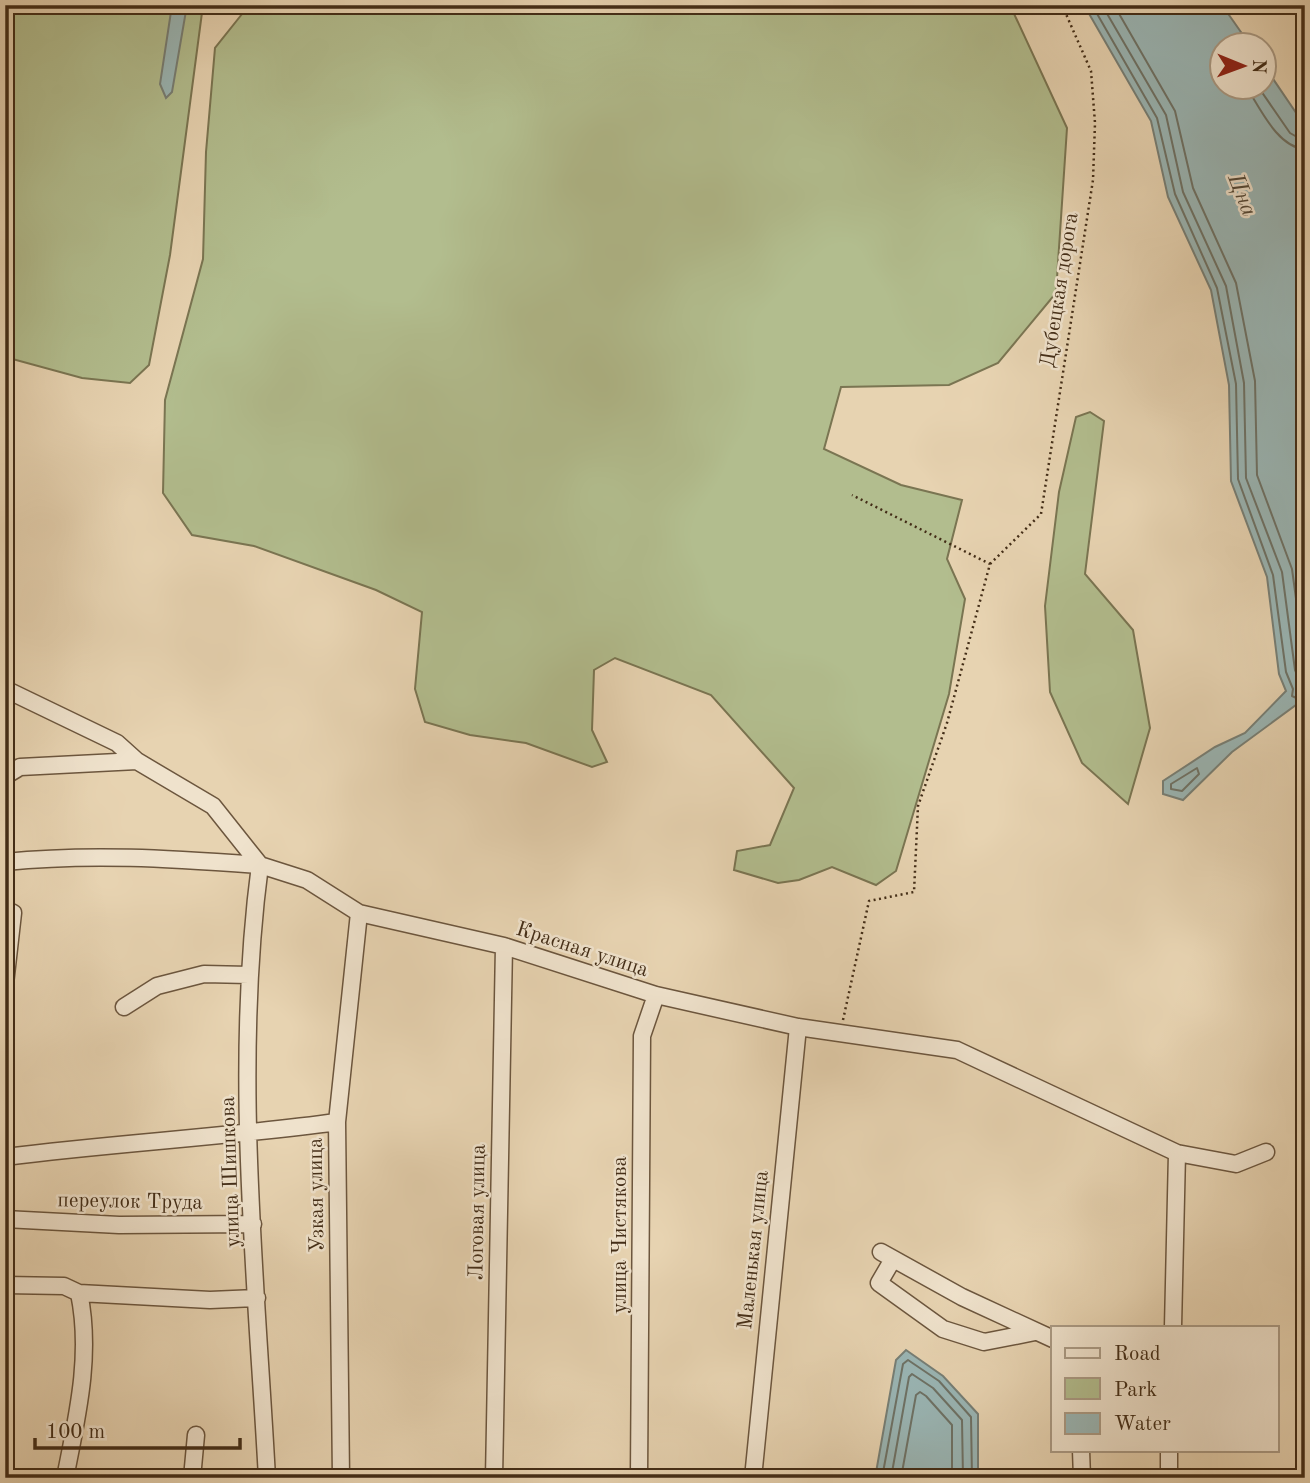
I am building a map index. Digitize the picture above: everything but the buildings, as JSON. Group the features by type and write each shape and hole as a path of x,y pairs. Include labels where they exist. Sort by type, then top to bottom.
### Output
{"street":[{"path":"5,689 117,743 137,761 213,806 260,865"},
{"path":"5,776 20,767 137,761"},
{"name":"Красная улица","path":"5,862 131,856 260,865 307,880 359,913 504,946 656,995 798,1027 957,1050 1177,1153 1236,1164 1266,1152"},
{"name":"улица Шишкова","path":"260,865 249,975 248,1134 267,1478"},
{"path":"5,909 13,913 5,984"},
{"name":"Узкая улица","path":"341,1478 337,1122 359,913"},
{"name":"Логовая улица","path":"494,1478 504,946"},
{"path":"124,1007 157,986 204,974 249,975"},
{"name":"улица Чистякова","path":"639,1478 642,1036 656,995"},
{"name":"Маленькая улица","path":"753,1478 798,1027"},
{"path":"5,1157 105,1145 248,1134 337,1122"},
{"path":"1173,1326 1177,1153"},
{"name":"переулок Труда","path":"5,1219 119,1225 253,1224"},
{"path":"1035,1332 984,1342 943,1329 878,1283 887,1256 962,1297 1051,1338"},
{"path":"5,1285 64,1286 79,1293 210,1300 257,1298"},
{"path":"65,1478 83,1383 83,1313 79,1293"},
{"path":"192,1478 196,1435"},
{"path":"1081,1452 1082,1478"},
{"path":"1169,1452 1169,1478"}],"path":[{"name":"Дубецкая дорога","path":"990,564 1041,514 1093,180 1095,123 1091,71 1071,20 1062,5"},
{"path":"840,1034 869,901 914,892 918,806 947,723 990,564 852,495"}],"green space":[{"path":"5,5 203,5 170,255 149,365 130,383 82,378 5,357"},
{"path":"246,5 1010,5 1067,128 1056,293 998,363 949,385 841,387 824,449 901,485 962,500 947,559 965,599 949,694 896,871 876,885 832,867 799,880 778,883 734,870 737,851 770,845 794,788 711,695 615,658 594,670 592,730 607,762 592,767 526,743 470,735 425,722 415,689 422,612 376,590 254,546 192,535 163,493 165,400 203,259 206,152 215,48 246,9"},
{"path":"1090,412 1104,421 1085,574 1133,630 1150,728 1128,804 1082,763 1050,692 1045,606 1059,492 1076,417"}],"water":[{"path":"172,5 187,5 172,92 166,98 160,84"},
{"name":"Цна","path":"1084,5 1222,5 1241,32 1208,32 1208,102 1278,102 1278,86 1305,126 1305,710 1296,705 1232,752 1183,800 1163,794 1163,781 1215,747 1245,733 1286,691 1279,674 1267,577 1231,481 1229,385 1211,290 1168,197 1151,121"},
{"path":"906,1350 943,1376 978,1414 978,1478 875,1478 896,1360"}]}
